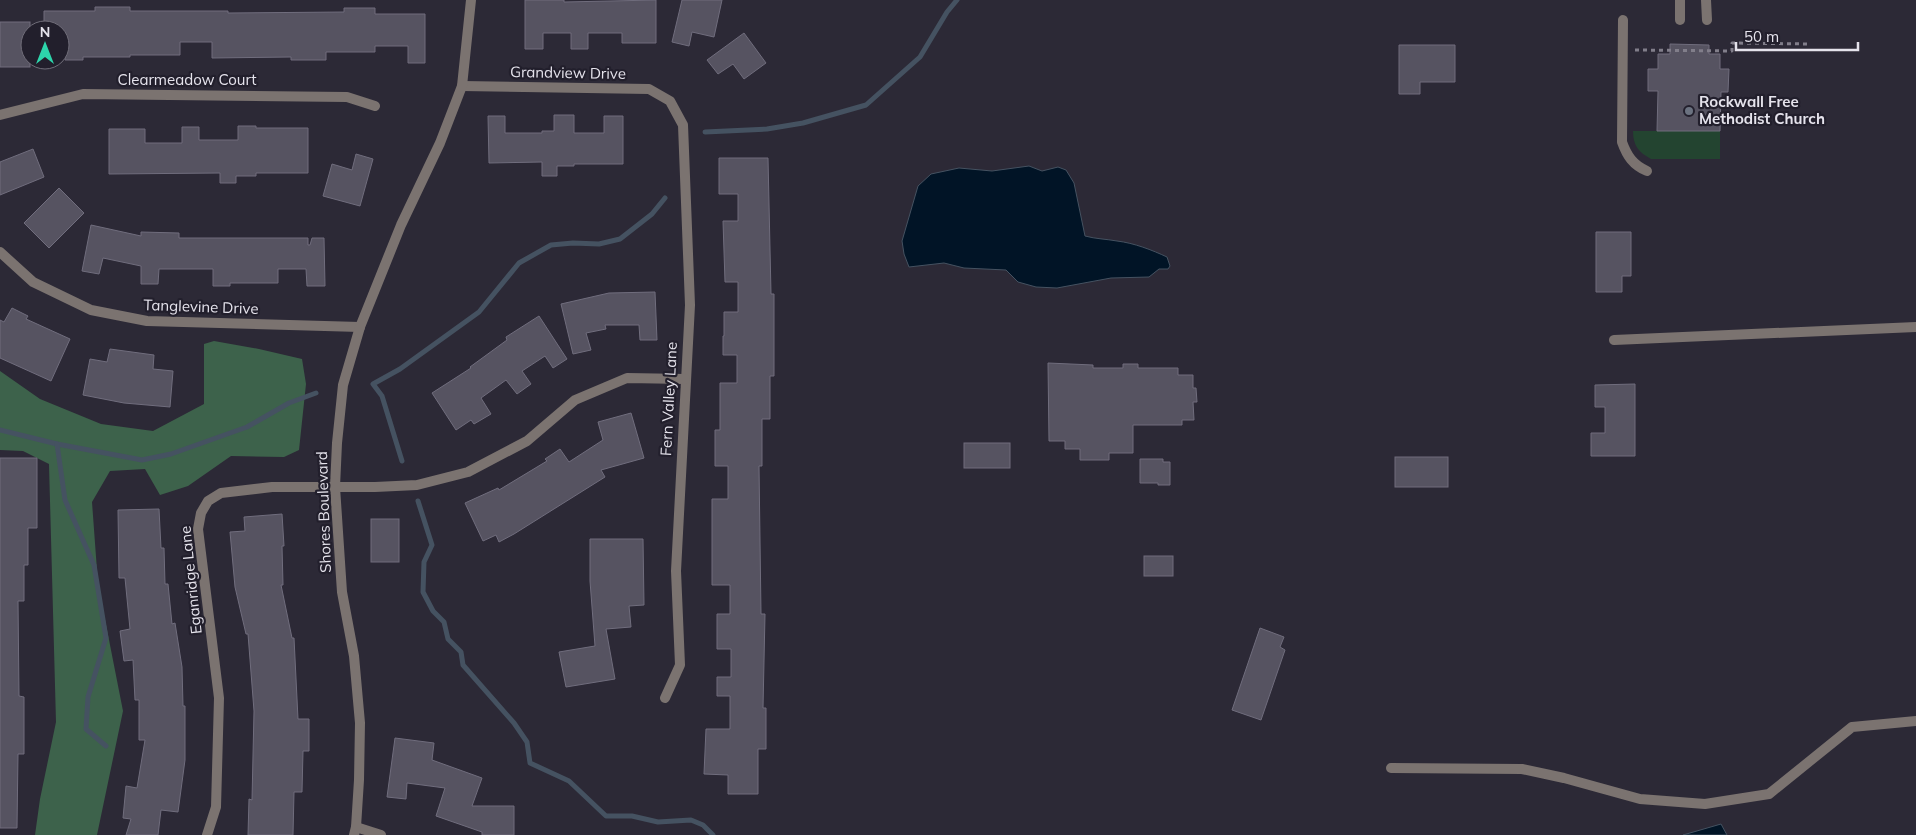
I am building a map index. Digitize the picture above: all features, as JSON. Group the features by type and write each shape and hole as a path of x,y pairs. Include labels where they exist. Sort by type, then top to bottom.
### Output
{"street":[{"name":"Shores Boulevard","path":"355,831 360,723 354,656 342,592 336,487 337,443 344,385 360,327 401,225 440,143 462,86 471,0"},
{"path":"1680,0 1680,20"},
{"path":"1706,0 1707,20"},
{"path":"1622,20 1622,142 1627,157 1647,172"},
{"name":"Grandview Drive","path":"462,86 649,89 670,101"},
{"name":"Clearmeadow Court","path":"0,115 83,94 347,97 374,106"},
{"name":"Fern Valley Lane","path":"665,698 680,665 676,571 690,305 683,125 670,101"},
{"name":"Tanglevine Drive","path":"0,252 33,282 91,310 146,321 360,327"},
{"path":"1614,340 1916,327"},
{"name":"Eganridge Lane","path":"207,835 216,807 219,698 198,529 201,513 208,501 221,493 272,487 417,485 468,472 527,441 575,400 627,378 685,379"},
{"path":"1391,768 1522,770 1564,778 1640,799 1705,804 1769,794 1852,727 1916,720"},
{"path":"355,831 381,835"}],"path":[{"path":"1622,50 1732,51 1732,43 1811,44"}],"green space":[{"path":"1633,131 1720,131 1720,159 1651,159 1637,148"},
{"path":"214,341 302,359 306,384 299,450 284,457 231,456 188,486 160,495 145,469 110,471 92,502 98,584 123,711 97,835 35,835 40,799 56,722 49,464 23,451 0,450 0,371 40,399 101,424 153,431 204,404 204,344"}],"water":[{"path":"1029,166 1042,171 1058,167 1066,170 1074,183 1085,236 1130,243 1143,247 1167,257 1170,266 1168,269 1159,269 1149,277 1111,278 1057,288 1036,287 1018,282 1006,270 964,268 944,263 909,267 902,241 918,186 931,174 959,168 992,171"},
{"path":"1721,824 1727,835 1683,835"}],"building":[{"path":"525,0 564,0 564,2 656,0 656,43 622,43 622,33 588,33 588,49 571,49 571,33 543,33 543,49 525,49"},
{"path":"682,0 722,0 714,37 692,32 689,46 672,42"},
{"path":"95,7 130,7 130,11 228,11 228,13 344,12 344,8 375,8 375,14 425,14 425,63 408,63 408,46 375,46 375,52 326,52 326,60 291,60 291,57 212,58 212,42 180,42 180,55 83,57 83,60 70,60 70,20 44,20 44,11 95,11"},
{"path":"0,22 20,22 20,67 0,67"},
{"path":"744,33 766,63 744,79 733,64 718,74 707,60"},
{"name":"Rockwall Free Methodist Church","path":"1670,44 1709,45 1709,54 1720,54 1720,69 1729,69 1728,92 1721,92 1720,131 1657,131 1658,91 1648,91 1648,69 1658,69 1658,54 1670,54"},
{"path":"1399,45 1455,45 1455,82 1420,82 1420,94 1399,94"},
{"path":"554,115 574,115 574,133 604,133 604,116 623,116 623,164 557,166 557,176 542,176 542,162 489,163 488,116 505,116 505,133 542,133 542,131 554,131"},
{"path":"238,126 308,128 308,173 256,173 256,176 236,176 236,183 220,183 220,173 109,174 109,129 145,129 145,143 182,143 182,127 199,127 199,140 238,140"},
{"path":"33,149 44,177 0,195 0,162"},
{"path":"356,154 373,159 360,206 323,196 332,164 352,170"},
{"path":"719,158 768,158 771,294 774,294 774,376 770,376 770,419 762,419 762,466 759,466 761,614 765,614 763,708 766,708 766,749 758,749 758,794 728,794 728,775 704,774 706,729 730,729 730,696 717,696 717,677 731,677 731,649 717,649 717,614 730,614 730,585 712,585 712,499 728,499 728,466 715,466 715,430 720,430 720,383 737,383 737,355 723,355 724,312 738,312 738,282 725,282 723,221 738,221 738,194 719,194"},
{"path":"59,188 84,213 49,248 24,223"},
{"path":"91,225 141,236 141,232 179,233 179,238 308,238 308,245 310,245 312,238 324,238 325,286 307,286 306,269 278,269 278,283 230,283 230,286 213,286 213,269 159,269 158,284 141,284 141,266 103,258 99,274 82,271"},
{"path":"1596,232 1631,232 1631,276 1622,276 1622,292 1596,292"},
{"path":"655,292 657,340 640,340 639,325 605,325 606,329 586,333 591,350 573,354 561,304 609,293"},
{"path":"12,308 28,316 26,319 70,339 51,381 0,358 0,320 4,322"},
{"path":"539,316 567,359 553,368 545,356 522,371 531,384 517,394 506,380 481,398 491,414 474,424 471,420 456,430 432,393 471,368 507,340 506,337"},
{"path":"110,349 154,355 153,369 173,371 170,407 124,403 83,395 90,359 107,362"},
{"path":"1048,363 1093,365 1093,368 1123,368 1123,364 1138,364 1138,368 1178,368 1178,375 1193,375 1193,388 1196,388 1197,402 1193,402 1194,420 1182,420 1182,425 1133,425 1133,453 1109,453 1109,460 1080,460 1080,449 1065,449 1065,441 1049,441"},
{"path":"1635,384 1635,456 1591,456 1591,433 1605,433 1605,407 1595,407 1595,385"},
{"path":"631,413 644,458 601,470 605,477 514,534 499,542 496,535 483,541 465,503 498,488 499,490 547,461 545,459 560,449 569,462 603,440 598,422"},
{"path":"964,443 1010,443 1010,468 964,468"},
{"path":"1395,457 1448,457 1448,487 1395,487"},
{"path":"0,458 37,458 37,528 28,528 28,565 24,565 24,601 18,601 19,696 24,697 24,754 18,754 17,828 0,828"},
{"path":"1140,459 1163,459 1163,462 1170,462 1170,485 1140,483"},
{"path":"159,509 161,548 164,548 165,584 168,584 172,624 175,623 182,667 183,706 185,706 185,760 178,812 161,810 158,835 126,835 131,819 123,818 126,786 137,788 145,740 139,740 139,700 135,700 133,660 124,661 120,631 130,629 125,578 119,578 118,510"},
{"path":"282,514 284,546 282,546 283,585 281,585 292,638 294,638 298,719 309,719 309,751 303,751 302,792 294,792 293,835 248,835 249,799 252,800 254,711 248,634 246,634 235,587 230,532 245,531 244,517"},
{"path":"371,519 399,519 399,562 371,562"},
{"path":"590,539 643,539 644,605 629,606 631,627 606,629 615,679 566,687 559,652 595,646 590,581"},
{"path":"1144,556 1173,556 1173,576 1144,576"},
{"path":"1260,628 1284,637 1280,647 1285,650 1261,720 1232,710"},
{"path":"395,738 434,743 432,760 482,778 472,806 514,806 514,835 482,835 482,832 436,816 445,788 407,783 406,799 387,797"}],"waterway":[{"path":"705,132 767,129 803,123 866,105 920,57 947,12 957,0"},
{"path":"402,461 382,396 373,384 400,369 479,312 519,263 551,245 573,243 599,244 620,239 652,214 665,198"},
{"path":"0,430 57,444 142,460 171,454 247,427 289,403 316,393"},
{"path":"57,444 65,500 94,565 106,638 88,697 86,729 106,746"},
{"path":"418,501 432,545 424,562 423,592 433,611 444,622 448,639 461,652 463,665 514,723 527,742 530,763 569,781 606,816 632,816 658,822 691,820 703,825 713,835"}],"place":[{"name":"Rockwall Free Methodist Church","path":"1689,111"}]}
